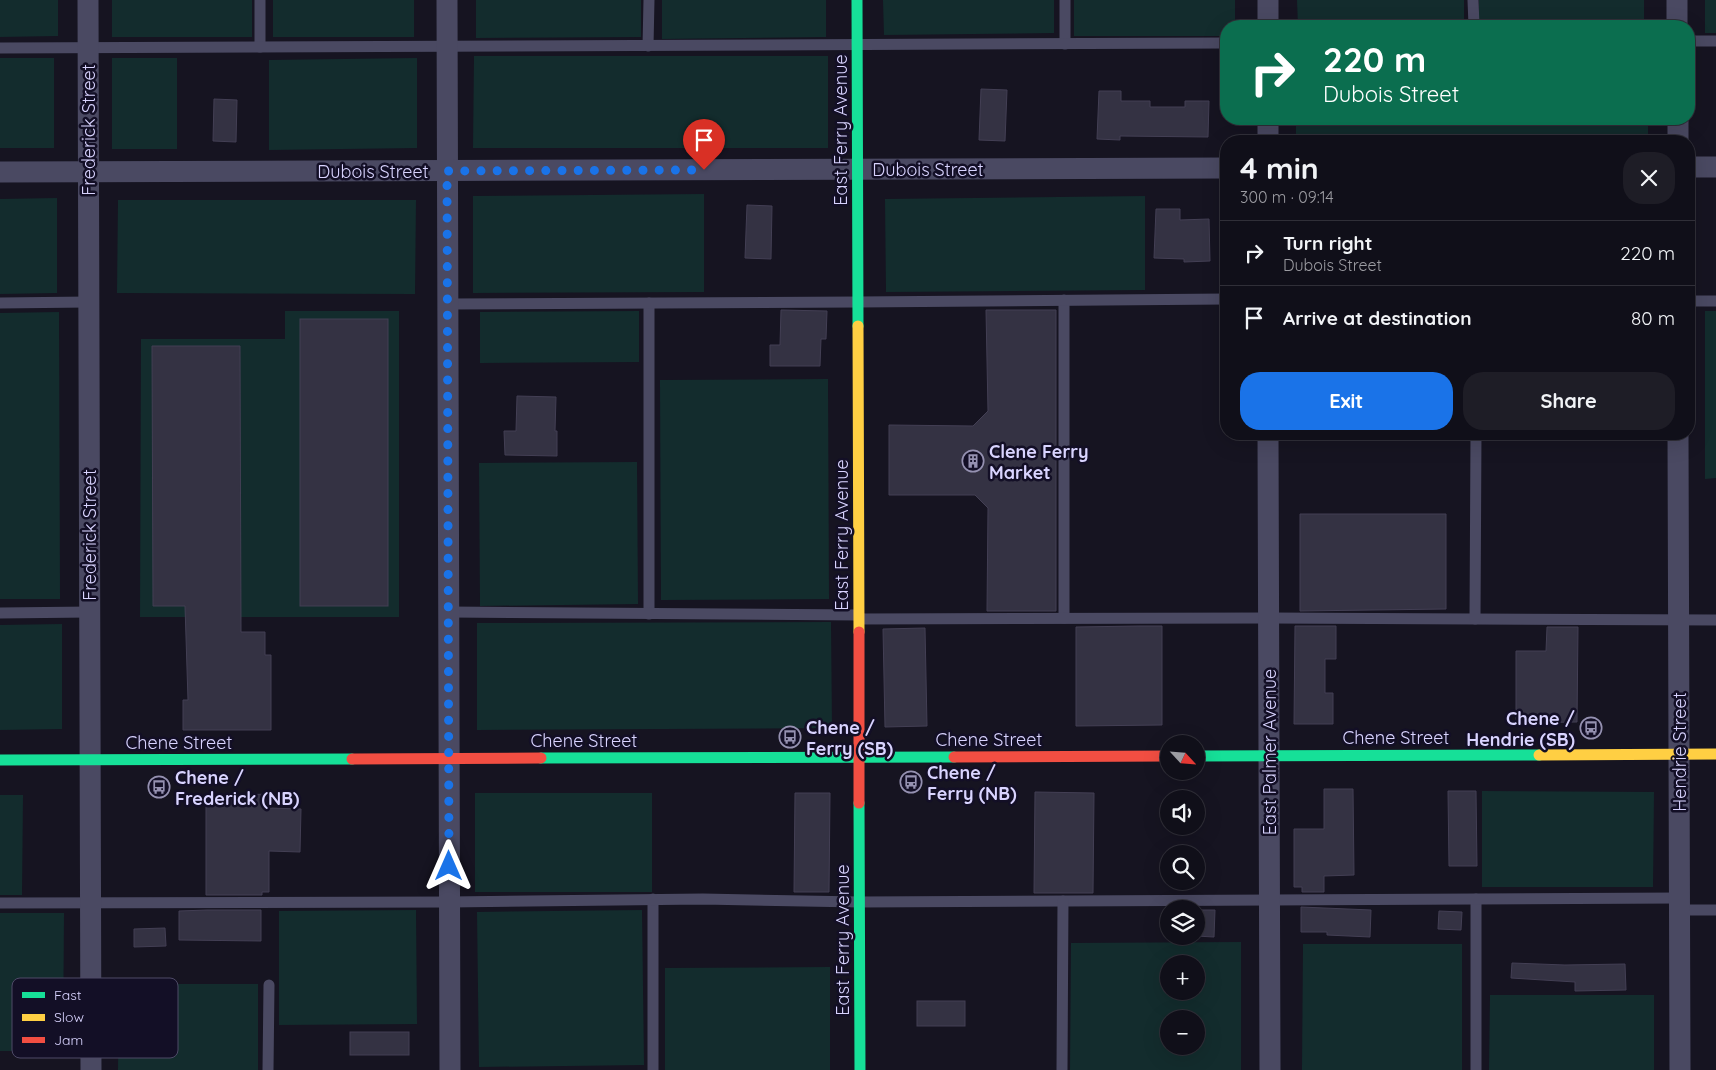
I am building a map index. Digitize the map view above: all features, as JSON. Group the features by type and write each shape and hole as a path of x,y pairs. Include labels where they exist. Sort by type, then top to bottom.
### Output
{"street":[{"name":"Frederick Street","path":"88,0 91,978"},
{"path":"447,0 450,1070"},
{"name":"East Ferry Avenue","path":"857,0 860,1070"},
{"path":"1268,0 1268,20"},
{"path":"1677,0 1677,20"},
{"path":"1695,167 1716,167"},
{"name":"Dubois Street","path":"0,172 1220,168"},
{"name":"East Palmer Avenue","path":"1268,440 1270,1070"},
{"name":"Hendrie Street","path":"1678,440 1680,1070"},
{"name":"Chene Street","path":"1205,756 1716,754"},
{"name":"Chene Street","path":"0,760 1160,756"}],"lane":[{"path":"260,0 260,47"},
{"path":"648,46 649,0"},
{"path":"1065,0 1065,44"},
{"path":"1473,0 1474,20"},
{"path":"1695,41 1716,41"},
{"path":"0,48 1220,43"},
{"path":"448,304 1220,299"},
{"path":"1064,300 1064,618"},
{"path":"1695,301 1716,301"},
{"path":"0,303 88,302"},
{"path":"649,303 649,614"},
{"path":"1475,619 1476,440"},
{"path":"0,613 90,612"},
{"path":"448,612 859,617 1716,620"},
{"path":"1476,898 1476,1070"},
{"path":"0,903 449,902 653,899 860,902 1476,898 1680,904 1716,910"},
{"path":"653,899 653,1070"},
{"path":"1062,1070 1064,901"},
{"path":"268,1070 269,985"}],"green space":[{"path":"0,0 58,0 58,36 0,37"},
{"path":"112,0 252,0 252,37 112,37"},
{"path":"273,0 414,0 414,37 273,37"},
{"path":"476,0 641,0 641,37 476,38"},
{"path":"662,0 826,0 826,37 662,39"},
{"path":"883,0 1054,0 1054,33 884,35"},
{"path":"1074,0 1235,0 1235,20 1220,20 1220,36 1074,36"},
{"path":"1297,0 1464,0 1464,20 1298,20"},
{"path":"1479,0 1644,0 1644,20 1479,20"},
{"path":"1705,0 1716,0 1716,33 1705,33"},
{"path":"474,56 828,56 828,148 473,148"},
{"path":"0,58 54,58 54,148 0,148"},
{"path":"112,58 177,58 177,149 112,149"},
{"path":"417,58 417,148 269,150 269,60"},
{"path":"1296,125 1648,125 1648,135 1296,135"},
{"path":"704,194 704,292 473,293 473,196"},
{"path":"1145,196 1145,290 886,292 885,199"},
{"path":"57,198 57,293 0,294 0,199"},
{"path":"118,200 416,200 415,294 117,293"},
{"path":"285,311 399,311 399,617 140,617 141,339 285,339"},
{"path":"639,311 639,362 480,363 480,312"},
{"path":"1705,311 1716,311 1716,478 1705,479"},
{"path":"59,312 60,599 0,599 0,313"},
{"path":"828,379 829,599 661,600 660,380"},
{"path":"637,462 638,604 480,606 479,463"},
{"path":"831,622 832,728 477,730 477,623"},
{"path":"62,624 62,729 0,730 0,625"},
{"path":"1482,791 1654,792 1653,887 1482,887"},
{"path":"475,793 652,793 652,892 475,892"},
{"path":"0,795 23,795 22,895 0,895"},
{"path":"416,910 417,1024 279,1025 279,911"},
{"path":"642,910 644,1065 479,1067 477,912"},
{"path":"0,913 64,913 64,978 12,978 12,1051 0,1051"},
{"path":"1160,942 1160,945 1205,945 1205,942 1241,942 1241,1070 1070,1070 1071,943"},
{"path":"1303,944 1462,944 1462,1070 1302,1070"},
{"path":"830,967 830,1070 665,1070 665,968"},
{"path":"178,984 258,984 258,1070 118,1070 118,1058 178,1058"},
{"path":"1490,995 1654,995 1654,1070 1489,1070"}],"building":[{"path":"981,89 1007,90 1005,141 979,140"},
{"path":"1099,91 1121,91 1121,101 1150,101 1150,107 1185,107 1185,101 1209,101 1208,137 1120,136 1120,140 1097,139"},
{"path":"214,99 237,100 236,142 213,141"},
{"path":"747,205 772,206 771,259 745,258"},
{"path":"1156,209 1180,209 1180,220 1209,219 1210,261 1184,262 1184,259 1154,258"},
{"path":"781,310 827,311 826,339 821,339 820,366 770,366 770,345 780,345"},
{"name":"Clene Ferry Market","path":"986,310 1056,310 1056,611 987,611 988,508 975,495 889,495 889,425 973,426 988,411"},
{"path":"300,319 388,319 388,606 300,606"},
{"path":"152,346 240,346 241,632 265,632 265,655 271,655 271,730 183,730 183,700 188,700 185,606 153,606"},
{"path":"517,396 556,397 555,431 557,431 557,456 505,455 504,431 516,431"},
{"path":"1300,514 1446,514 1446,609 1300,611"},
{"path":"1162,626 1162,725 1076,726 1076,627"},
{"path":"1295,626 1336,626 1336,659 1325,659 1325,693 1333,693 1333,724 1294,724"},
{"path":"1547,627 1578,627 1577,722 1516,723 1516,651 1546,651"},
{"path":"925,628 927,726 885,727 883,629"},
{"path":"1324,789 1353,789 1354,875 1324,876 1324,892 1302,892 1302,887 1294,887 1294,829 1324,829"},
{"path":"1448,791 1476,791 1477,866 1449,866"},
{"path":"1035,792 1094,793 1093,893 1034,893"},
{"path":"795,793 830,793 829,892 794,892"},
{"path":"269,794 269,808 301,809 300,852 269,851 269,892 262,892 262,895 206,895 206,796"},
{"path":"1301,907 1371,910 1370,937 1327,935 1327,932 1301,932"},
{"path":"261,910 261,941 179,940 179,911"},
{"path":"1205,910 1215,910 1214,937 1205,936"},
{"path":"1439,911 1462,912 1461,930 1438,929"},
{"path":"165,928 166,946 134,947 134,929"},
{"path":"1512,963 1565,965 1625,964 1626,990 1575,991 1575,982 1511,978"},
{"path":"917,1001 965,1001 965,1026 917,1026"},
{"path":"350,1032 409,1032 409,1055 350,1055"}],"traffic: fast":[{"path":"857,0 858,326"},
{"path":"1205,756 1539,755"},
{"path":"541,758 954,757"},
{"path":"0,760 352,759"},
{"path":"859,803 860,1070"}],"traffic: slow":[{"path":"858,326 859,632"},
{"path":"1539,755 1716,754"}],"traffic: jam":[{"path":"859,632 859,803"},
{"path":"954,757 1160,756"},
{"path":"352,759 541,758"}],"place":[{"name":"Clene Ferry Market","path":"973,461"},
{"name":"Chene / Hendrie (SB)","path":"1591,728"},
{"name":"Chene / Ferry (SB)","path":"790,737"},
{"name":"Chene / Ferry (NB)","path":"911,782"},
{"name":"Chene / Frederick (NB)","path":"159,787"}],"route":[{"path":"449,866 447,171 704,170"}]}
